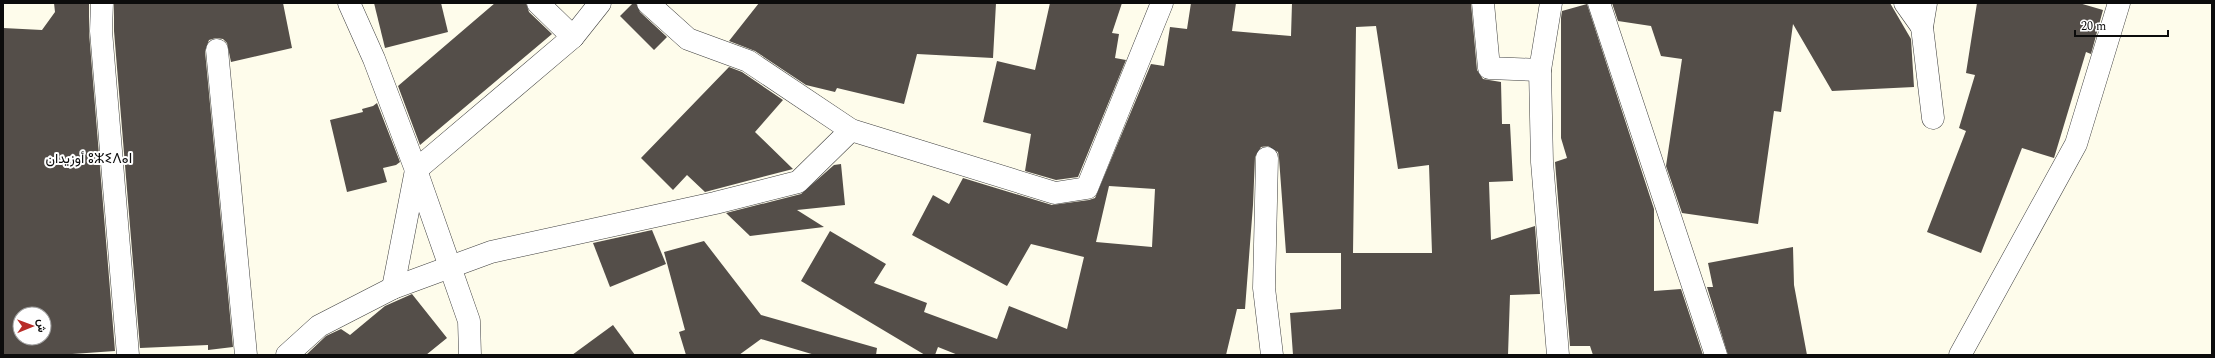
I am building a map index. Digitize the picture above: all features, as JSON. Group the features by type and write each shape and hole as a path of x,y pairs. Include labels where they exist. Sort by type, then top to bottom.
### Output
{"street":[{"path":"102,3 101,31 128,355"},
{"path":"349,3 374,59 416,170 469,321 470,355"},
{"path":"538,3 573,37"},
{"path":"393,288 416,170 573,37 600,3"},
{"path":"648,3 688,39 748,61 851,130 1055,193 1087,188 1162,3"},
{"path":"1483,3 1489,68 1540,70"},
{"path":"1551,3 1540,70 1542,162 1558,355"},
{"path":"1599,3 1716,355"},
{"path":"1905,3 1922,27"},
{"path":"1926,3 1922,27 1933,118"},
{"path":"1960,355 2076,144 2119,3"},
{"path":"217,50 246,355"},
{"path":"287,355 319,326 393,288 491,252 715,204 798,182 851,130"},
{"path":"1266,158 1264,288 1272,355"}],"building":[{"path":"54,3 89,3 89,32 115,351 58,355 3,355 3,28 42,30 55,12"},
{"path":"114,3 283,3 292,48 231,62 227,43 223,39 216,38 209,40 205,51 233,347 208,350 208,345 140,348 114,31"},
{"path":"374,3 441,3 448,32 385,48"},
{"path":"495,3 526,3 529,12 552,34 420,145 398,86"},
{"path":"633,3 636,3 640,12 667,37 654,50 620,16"},
{"path":"759,3 996,3 993,58 917,54 904,104 837,88 835,92 806,85 755,51 729,41"},
{"path":"1050,3 1122,3 1112,33 1119,34 1115,58 1126,60 1078,177 1056,180 1025,171 1031,134 983,122 997,61 1035,70"},
{"path":"1191,3 1236,3 1232,31 1291,36 1292,3 1471,3 1477,70 1483,79 1501,82 1502,124 1510,124 1513,181 1489,182 1491,240 1535,226 1540,294 1510,295 1508,355 1293,355 1290,313 1341,309 1341,253 1286,253 1278,152 1268,146 1261,147 1255,157 1245,309 1237,309 1226,355 958,355 938,347 935,355 925,355 801,281 830,231 886,264 874,283 927,303 924,312 997,339 1009,306 1067,329 1084,257 1031,244 1007,286 912,235 933,195 949,204 963,178 1052,205 1095,198 1151,64 1164,66 1170,27 1187,29","holes":["1376,26 1398,169 1429,165 1432,253 1353,253 1356,27","1109,186 1155,189 1152,247 1096,242"]},
{"path":"1612,3 1890,3 1911,39 1914,87 1832,91 1793,24 1781,112 1774,111 1758,224 1682,213 1666,166 1682,59 1661,56 1651,26 1618,21"},
{"path":"1977,3 2079,3 2103,10 2091,54 2086,52 2054,158 2022,148 1981,253 1927,232 1966,131 1959,128 1975,75 1966,73"},
{"path":"1587,4 1654,209 1654,291 1681,289 1703,355 1593,355 1590,346 1570,346 1555,162 1567,158 1561,138 1561,18 1562,11"},
{"path":"729,67 742,72 783,100 755,132 793,169 705,192 687,175 673,190 641,158"},
{"path":"377,103 400,162 396,165 383,168 387,182 347,192 330,120 363,112 362,109 373,106"},
{"path":"841,164 845,205 797,210 824,227 750,236 726,213 801,194 834,165"},
{"path":"652,230 666,264 610,287 593,243"},
{"path":"704,241 761,315 877,348 876,355 815,355 761,339 739,355 686,355 679,332 685,330 664,252"},
{"path":"1793,247 1794,285 1807,355 1728,355 1707,287 1713,287 1708,263"},
{"path":"412,294 447,338 426,355 306,355 326,336 341,329 350,335 385,306"},
{"path":"613,325 635,355 572,355"}],"district":[{"name":"أوزيدان ⵓⵣⵉⴷⴰⵏ","path":"89,158"}]}
